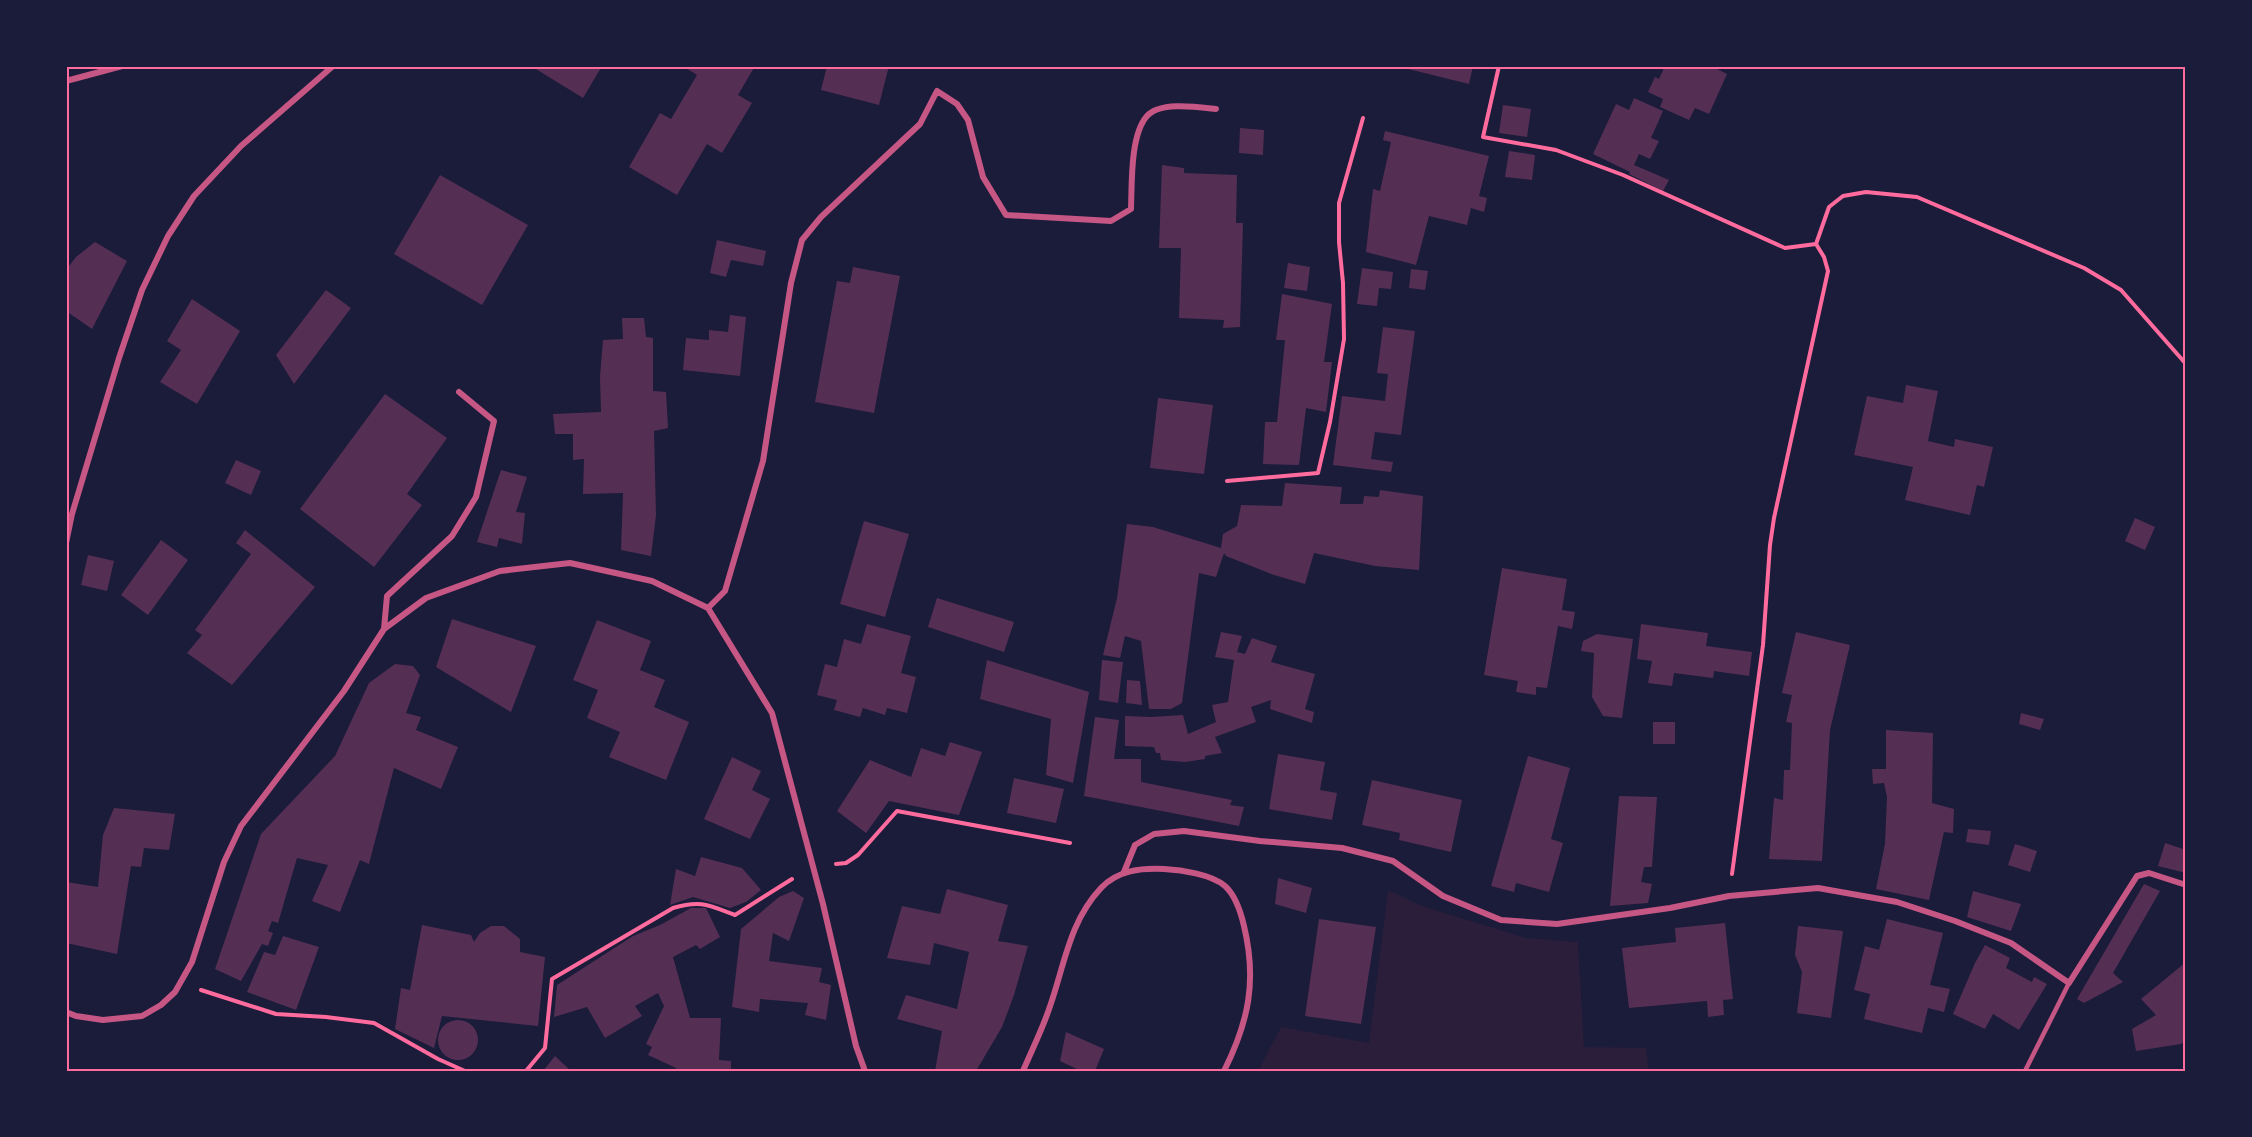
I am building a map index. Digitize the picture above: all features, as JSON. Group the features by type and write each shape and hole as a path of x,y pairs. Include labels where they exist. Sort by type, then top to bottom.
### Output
{"street":[{"path":"66,81 122,66"},
{"path":"66,543 72,514 119,358 142,290 168,236 194,196 241,146 333,66"},
{"path":"708,608 725,591 763,461 791,283 802,240 821,217 920,124 937,91 957,104 968,120 983,177 1006,215 1111,221 1131,208 1136,139 1147,116 1162,109 1186,106 1216,109"},
{"path":"384,629 387,596 452,536 476,497 494,421 459,392"},
{"path":"66,1012 103,1020 142,1016 161,1005 175,992 192,962 224,862 241,826 344,691 384,629 426,598 500,571 570,563 652,580 708,608 772,713 813,865 856,1046 865,1071"},
{"path":"1124,872 1135,845 1154,834 1184,831 1260,841 1342,848 1394,861 1443,896 1501,920 1557,924 1670,908 1729,896 1818,888 1897,902 1955,921 2011,943 2069,983 2137,876 2149,873 2186,885"},
{"path":"1023,1071 1048,1012 1072,931 1086,906 1102,886 1124,872 1145,868 1180,870 1205,876 1225,886 1241,911 1251,955 1251,985 1234,1052 1224,1071"}],"lane":[{"path":"2025,1071 2069,983"}],"path":[{"path":"1499,66 1483,137 1556,150 1578,158 1623,175 1785,248 1816,244"},
{"path":"1227,481 1318,473 1330,422 1344,339 1339,203 1363,118"},
{"path":"1816,244 1829,207 1843,196 1866,192 1917,197 2084,268 2121,290 2186,364"},
{"path":"1729,896 1763,645 1774,518 1828,271 1824,257 1816,244"},
{"path":"526,1071 545,1048 552,979 673,908 691,903 707,905 735,915 770,895 813,865 846,863 858,855 897,811 1070,843"},
{"path":"180,983 276,1014 374,1023 438,1059 465,1071"}],"shaded area":[{"path":"1388,890 1422,906 1526,938 1578,942 1584,1047 1646,1048 1649,1071 1258,1071 1281,1027 1369,1043"}],"building":[{"path":"531,66 602,66 583,98"},
{"path":"687,66 755,66 738,95 752,103 722,153 707,144 677,195 629,167 660,113 671,119 697,75 686,68"},
{"path":"827,66 889,66 879,105 821,90"},
{"path":"1396,66 1473,66 1469,84"},
{"path":"1665,66 1711,66 1727,74 1709,114 1695,108 1689,120 1660,107 1663,99 1648,92 1655,77 1659,79"},
{"path":"1634,98 1663,111 1651,138 1659,141 1650,159 1639,154 1634,165 1669,180 1663,191 1593,154 1616,104 1629,110"},
{"path":"1503,105 1531,109 1527,137 1499,133"},
{"path":"1240,128 1264,130 1263,155 1239,153"},
{"path":"1385,131 1489,156 1479,196 1487,198 1484,212 1471,208 1467,225 1429,216 1416,265 1366,252 1373,189 1380,191 1391,142 1383,140"},
{"path":"1509,151 1535,155 1532,180 1505,177"},
{"path":"1162,165 1184,168 1184,173 1237,175 1236,223 1243,223 1240,327 1223,328 1224,320 1179,318 1181,248 1159,248"},
{"path":"440,175 528,225 482,305 394,254"},
{"path":"717,240 766,251 763,266 731,260 726,277 710,273"},
{"path":"95,242 127,261 92,329 66,311 66,270 76,257"},
{"path":"1288,263 1310,267 1307,291 1284,288"},
{"path":"853,267 900,276 874,413 815,402 837,281 850,283"},
{"path":"1362,268 1393,272 1391,289 1379,288 1377,306 1357,304"},
{"path":"1411,269 1428,271 1425,290 1409,288"},
{"path":"326,290 351,308 294,384 276,355"},
{"path":"1282,294 1332,304 1324,362 1332,362 1326,412 1306,408 1299,465 1263,464 1265,422 1277,422 1285,340 1276,340"},
{"path":"192,299 240,331 197,404 160,382 181,350 167,341"},
{"path":"730,315 746,317 740,376 683,370 686,338 709,340 709,330 728,332"},
{"path":"622,318 644,318 646,337 653,338 653,391 666,392 668,428 654,431 656,515 651,556 621,550 623,493 583,494 584,459 573,460 573,434 555,434 553,414 601,412 600,377 603,340 623,339"},
{"path":"1383,327 1415,331 1401,435 1375,432 1371,459 1393,462 1391,472 1333,465 1342,396 1385,401 1388,374 1377,373"},
{"path":"1906,385 1938,391 1928,441 1954,447 1955,439 1993,447 1984,487 1977,485 1970,515 1905,500 1913,467 1854,455 1867,396 1903,403"},
{"path":"385,394 447,438 407,494 422,505 374,567 300,509"},
{"path":"1158,398 1213,405 1204,474 1150,468"},
{"path":"236,460 261,471 251,495 225,483"},
{"path":"501,470 527,477 516,512 525,513 522,544 499,538 497,547 477,542"},
{"path":"1285,483 1342,487 1340,504 1363,504 1364,496 1379,497 1380,490 1423,496 1419,570 1375,566 1314,553 1305,584 1274,575 1226,556 1224,553 1216,577 1199,573 1182,703 1171,709 1149,709 1141,641 1125,636 1120,658 1103,655 1117,598 1127,524 1153,527 1221,548 1223,534 1237,526 1241,505 1282,506"},
{"path":"2135,518 2155,527 2145,550 2125,541"},
{"path":"864,521 909,534 885,617 840,604"},
{"path":"245,530 315,587 232,685 187,653 202,635 195,630 251,554 236,543"},
{"path":"161,540 188,560 148,615 121,595"},
{"path":"88,555 114,561 107,591 81,585"},
{"path":"1502,568 1567,579 1562,610 1575,612 1572,629 1558,626 1547,688 1536,687 1536,695 1516,692 1518,681 1484,675"},
{"path":"937,598 1014,622 1004,652 928,627"},
{"path":"452,619 536,646 511,712 436,667"},
{"path":"597,620 651,641 640,670 665,680 654,707 689,722 666,780 609,757 620,732 587,718 598,690 573,680"},
{"path":"867,624 911,636 901,673 916,677 907,713 887,708 885,715 863,708 860,717 834,710 837,700 817,695 825,664 837,667 844,639 861,644"},
{"path":"1641,624 1708,633 1706,646 1752,652 1749,676 1714,671 1713,678 1674,673 1672,686 1648,683 1652,661 1637,659"},
{"path":"1221,632 1242,636 1237,652 1245,654 1252,638 1277,646 1271,662 1315,674 1305,709 1314,712 1312,723 1270,709 1271,700 1251,707 1256,722 1215,737 1222,753 1205,756 1205,759 1185,762 1161,760 1160,753 1156,753 1154,747 1125,746 1125,716 1183,715 1188,734 1216,722 1212,705 1228,702 1234,660 1215,657"},
{"path":"1796,632 1850,645 1830,730 1822,861 1769,859 1774,798 1783,800 1784,770 1790,770 1792,723 1786,722 1792,695 1782,693"},
{"path":"1597,634 1633,639 1622,718 1603,716 1592,697 1594,653 1581,651 1583,641"},
{"path":"987,660 1089,692 1073,783 1046,775 1051,719 980,699"},
{"path":"1102,660 1123,662 1118,703 1099,700"},
{"path":"395,664 413,666 420,675 406,713 421,717 416,730 458,747 441,789 394,768 369,864 360,860 340,912 312,901 328,865 297,858 278,923 272,921 268,931 273,933 268,946 262,944 241,981 215,969 261,834 335,756 369,683"},
{"path":"1127,680 1140,681 1142,705 1126,703"},
{"path":"2021,713 2044,719 2040,730 2019,724"},
{"path":"1095,717 1119,720 1114,759 1141,759 1141,782 1232,800 1230,805 1244,807 1239,826 1084,796"},
{"path":"1653,722 1675,722 1675,744 1653,744"},
{"path":"1886,730 1933,733 1932,803 1954,809 1953,833 1944,832 1929,900 1876,889 1885,844 1887,797 1884,783 1873,784 1872,769 1886,769"},
{"path":"950,742 982,752 959,815 889,801 866,833 837,811 870,760 911,777 921,748 945,756"},
{"path":"1278,754 1325,762 1320,790 1337,793 1332,820 1269,809"},
{"path":"1528,756 1570,768 1551,839 1563,843 1549,892 1516,883 1514,892 1491,886"},
{"path":"732,757 761,771 752,790 770,799 750,839 704,819"},
{"path":"1014,778 1064,789 1056,823 1007,813"},
{"path":"1372,780 1462,800 1451,852 1399,840 1400,833 1362,825"},
{"path":"1619,796 1657,797 1652,867 1644,867 1641,882 1652,884 1648,903 1610,906"},
{"path":"114,808 175,814 169,850 144,848 141,867 131,866 117,954 66,943 66,882 98,887 103,835"},
{"path":"1968,829 1991,831 1989,845 1966,842"},
{"path":"2165,843 2186,850 2186,873 2158,866"},
{"path":"2015,844 2037,851 2030,872 2008,865"},
{"path":"701,857 742,868 761,890 746,902 730,908 693,897 670,905 676,869 695,876"},
{"path":"1278,878 1312,888 1306,913 1275,904"},
{"path":"2144,884 2160,891 2113,973 2123,982 2084,1003 2077,999"},
{"path":"947,889 1008,905 998,941 1028,946 1002,1027 976,1071 935,1071 942,1031 897,1019 906,995 957,1009 969,952 934,943 930,965 887,958 902,906 940,914"},
{"path":"793,891 804,898 789,941 773,933 769,961 822,968 819,982 831,985 826,1020 805,1015 808,1003 760,999 759,1012 732,1007 741,929 779,897"},
{"path":"1973,891 2021,904 2011,931 1967,917"},
{"path":"691,908 706,908 720,937 700,949 696,945 673,957 690,1018 721,1018 719,1060 731,1061 731,1071 676,1071 676,1068 648,1055 652,1047 646,1044 664,1006 658,993 635,1006 642,1016 605,1038 587,1007 554,1017 557,985 633,936 660,925"},
{"path":"1319,919 1376,927 1361,1024 1305,1016"},
{"path":"1887,919 1943,933 1930,985 1950,989 1944,1012 1928,1008 1922,1033 1864,1019 1870,994 1854,990 1865,946 1879,950"},
{"path":"1725,923 1733,999 1723,1000 1724,1015 1708,1017 1707,1001 1629,1008 1622,948 1676,942 1675,928"},
{"path":"422,925 471,935 474,942 480,933 491,926 504,926 520,939 520,952 545,957 538,1026 442,1016 434,1048 395,1029 401,988 410,990"},
{"path":"1798,926 1843,931 1831,1018 1797,1013 1802,972 1795,955"},
{"path":"283,936 319,947 296,1010 247,992 264,952 275,955"},
{"path":"1985,945 2010,958 2006,968 2032,982 2034,977 2047,984 2019,1030 1993,1014 1985,1029 1953,1014"},
{"path":"2186,962 2186,1040 2181,1044 2136,1051 2132,1029 2156,1015 2141,999"},
{"path":"458,1020 472,1026 478,1040 472,1054 458,1060 444,1054 438,1040 444,1026"},
{"path":"1066,1032 1104,1049 1095,1071 1081,1071 1060,1061"},
{"path":"555,1056 571,1071 543,1071"}]}
